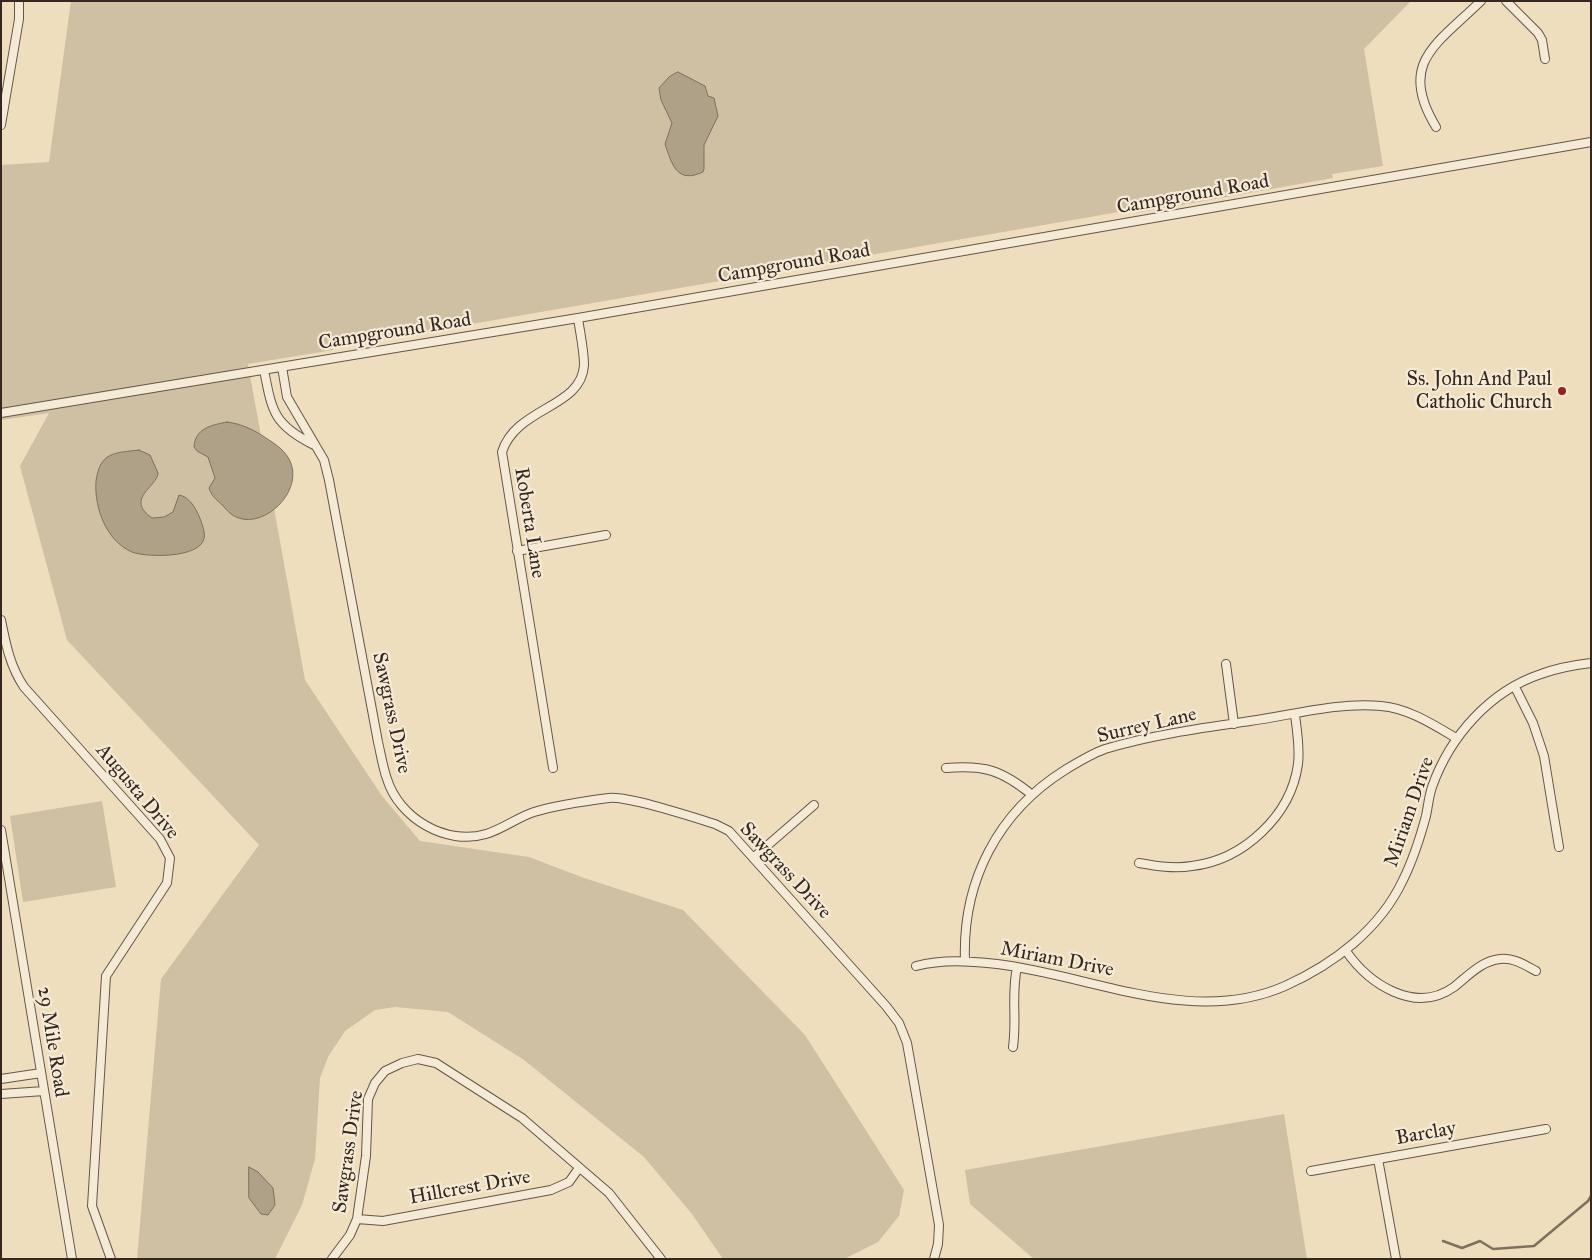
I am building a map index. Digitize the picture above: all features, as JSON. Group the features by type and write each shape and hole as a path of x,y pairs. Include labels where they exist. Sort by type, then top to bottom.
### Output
{"street":[{"path":"1,124 19,19 19,1"},
{"path":"1436,127 1423,106 1419,78 1421,66 1428,54 1481,1"},
{"path":"1506,1 1538,33 1542,40 1545,59"},
{"name":"Campground Road","path":"1,413 578,318 1591,142"},
{"name":"Roberta Lane","path":"553,768 502,452 506,440 525,420 558,402 578,384 584,366 578,318"},
{"name":"Sawgrass Drive","path":"282,367 287,397 295,414 324,460 387,780 405,811 435,831 453,836 469,837 484,835 498,830 533,812 610,798 622,799 715,824 729,831 886,1006 899,1023 907,1043 939,1225 938,1244 934,1259"},
{"path":"264,370 270,398 281,423 294,435 314,445"},
{"path":"281,423 295,414"},
{"path":"517,551 606,535"},
{"name":"Augusta Drive","path":"1,620 9,659 14,673 24,687 160,839 170,858 166,883 106,976 92,1206 111,1259"},
{"name":"Miriam Drive","path":"916,966 965,960 1017,967 1149,996 1196,1002 1238,999 1283,987 1310,974 1346,951 1378,917 1403,882 1416,850 1438,770 1456,738 1490,702 1542,673 1591,662"},
{"path":"1226,664 1234,724"},
{"path":"1515,687 1533,722 1544,756 1559,847"},
{"name":"Surrey Lane","path":"965,960 966,922 974,886 983,862 996,838 1031,794 1079,761 1104,750 1234,724 1342,706 1382,706 1429,722 1456,738"},
{"path":"1139,863 1159,867 1198,865 1233,852 1258,836 1271,823 1283,806 1292,785 1298,765 1295,715"},
{"path":"946,768 972,767 1000,772 1031,794"},
{"path":"753,858 814,805"},
{"name":"29 Mile Road","path":"1,830 72,1259"},
{"path":"1346,951 1357,966 1374,981 1409,997 1424,998 1436,996 1453,987 1487,962 1500,959 1514,960 1536,971"},
{"path":"1014,1046 1016,1029 1013,995 1017,967"},
{"name":"Sawgrass Drive","path":"332,1259 350,1235 357,1219 366,1156 368,1099 375,1083 385,1071 402,1063 418,1059 436,1063 522,1118 610,1193 661,1259"},
{"path":"1,1079 41,1073"},
{"path":"1,1094 44,1091"},
{"name":"Barclay","path":"1311,1171 1546,1129"},
{"path":"1378,1159 1396,1259"},
{"name":"Hillcrest Drive","path":"357,1219 383,1221 551,1190 569,1182 579,1168"}],"shaded area":[{"path":"71,1 1411,1 1364,49 1383,166 1332,174 1333,178 1136,213 1136,209 248,364 305,680 382,796 420,841 529,857 584,878 683,910 805,1035 904,1190 899,1216 878,1242 844,1259 723,1259 692,1214 644,1157 524,1060 448,1012 395,1007 375,1010 345,1031 328,1057 320,1078 315,1159 302,1205 275,1259 137,1259 161,979 259,845 67,640 20,466 49,413 1,420 1,165 49,162"},
{"path":"678,72 705,86 708,96 714,98 718,116 704,145 703,172 687,176 681,174 673,165 665,144 672,123 661,100 659,88 669,77"},
{"path":"227,422 244,426 272,442 281,449 290,461 293,474 290,488 283,500 273,510 261,517 248,520 236,517 216,499 209,488 215,478 208,457 197,451 194,447 197,436 205,428"},
{"path":"139,450 150,455 158,473 157,478 144,493 141,505 144,511 152,518 164,517 173,512 179,495 188,500 196,509 203,526 204,540 198,547 189,552 151,555 132,552 115,540 104,522 97,502 96,491 96,481 101,464 115,453"},
{"path":"102,801 116,887 23,902 10,816"},
{"path":"1284,1114 1307,1259 1034,1259 970,1204 965,1170"},
{"path":"249,1167 258,1172 273,1188 275,1205 268,1215 261,1214 249,1198"}],"waterway":[{"path":"1443,1241 1462,1248 1480,1241 1493,1249 1534,1246 1588,1201 1591,1196"}],"place":[{"name":"Ss. John And Paul Catholic Church","path":"1562,391"}]}
